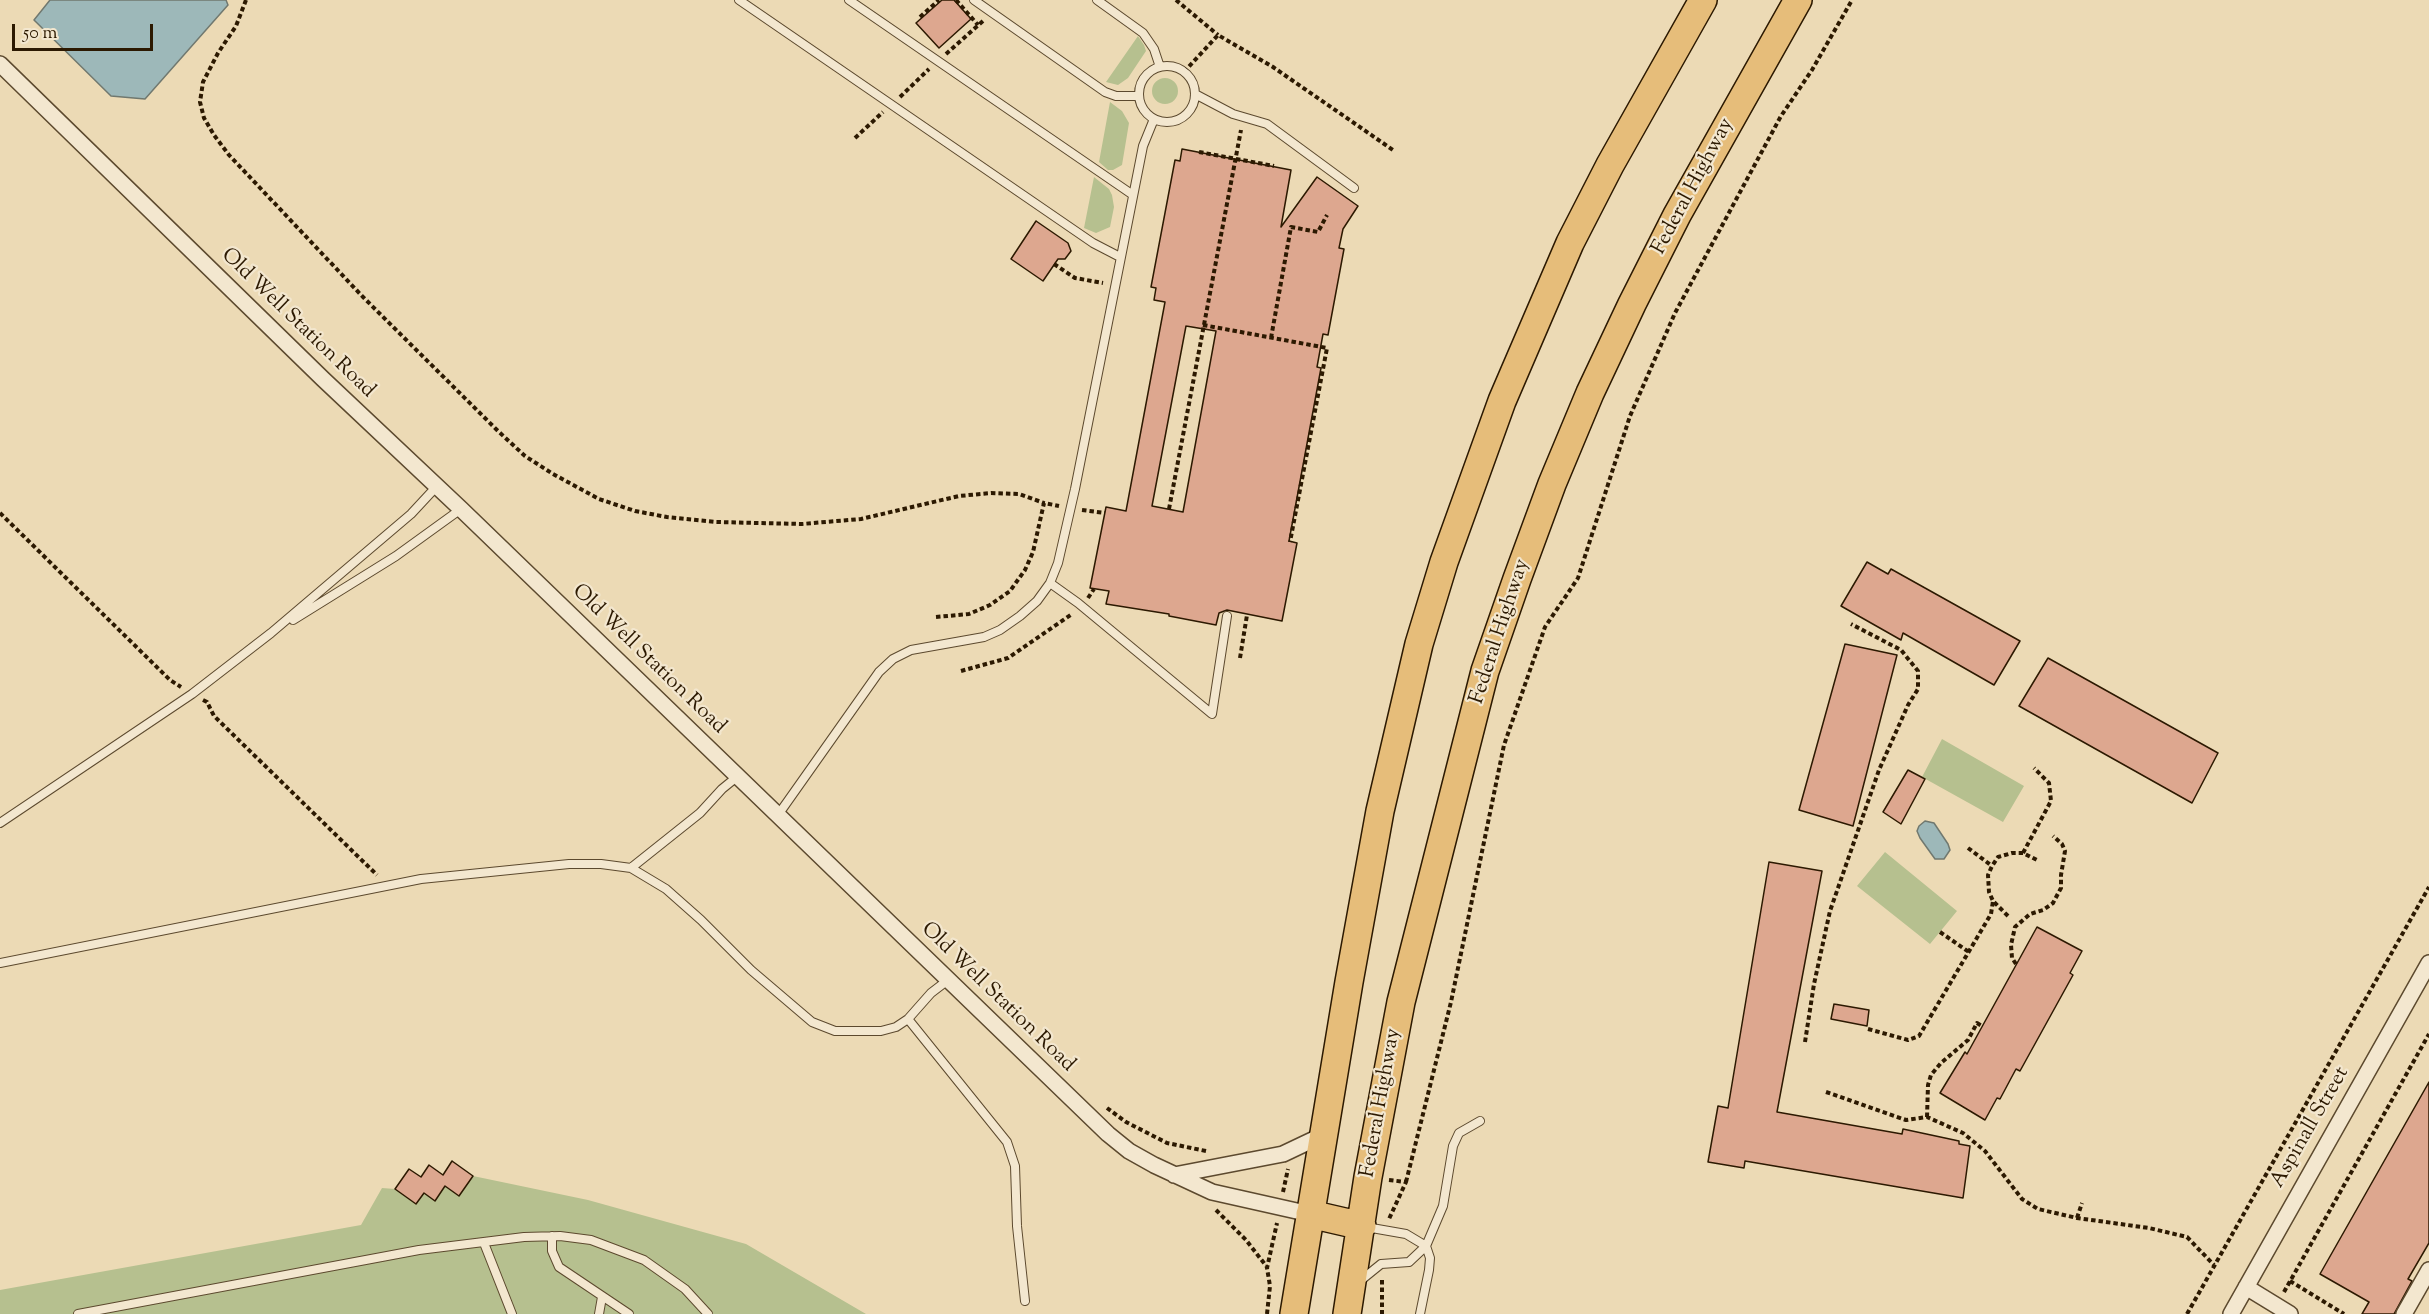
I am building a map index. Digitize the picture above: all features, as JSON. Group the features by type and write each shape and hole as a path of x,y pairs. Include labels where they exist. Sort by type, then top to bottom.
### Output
{"highway":[{"path":"1294,1314 1380,811 1419,644 1444,562 1502,401 1570,243 1610,165 1703,0"},
{"name":"Federal Highway","path":"1347,1314 1351,1287 1373,1228 1368,1177 1401,1002 1485,671 1517,579 1581,413 1677,215 1798,0"},
{"path":"1310,1214 1373,1228"}],"street":[{"name":"Old Well Station Road","path":"0,64 273,331 461,509 1108,1134 1129,1151 1194,1185 1246,1201 1310,1214"},
{"name":"Aspinall Street","path":"2231,1314 2429,963"},
{"path":"1174,1175 1283,1154 1323,1135"},
{"path":"2404,1314 2429,1270"},
{"path":"2246,1287 2290,1314"}],"lane":[{"path":"739,0 1093,243 1120,257"},
{"path":"849,0 1133,195"},
{"path":"974,0 1105,92 1116,96 1139,96"},
{"path":"1097,0 1143,33 1154,49 1160,67"},
{"path":"1160,67 1176,68 1184,72 1194,85 1195,94 1189,112 1173,122 1154,119 1147,113 1139,96 1144,78 1160,67"},
{"path":"1195,94 1233,114 1267,124 1354,188"},
{"path":"778,815 879,672 893,659 911,650 984,637 1000,630 1036,601 1050,583 1058,563 1070,508 1143,146 1154,119"},
{"path":"0,823 192,694 271,633 411,514 437,486"},
{"path":"271,633 396,556 461,509"},
{"path":"1050,583 1082,606 1212,714 1227,616"},
{"path":"631,868 700,813 722,789 738,776"},
{"path":"0,963 421,879 569,864 601,864 631,868 666,889 751,970 812,1022 835,1031 881,1031 896,1027 908,1019 931,993 948,980"},
{"path":"908,1019 1007,1142 1015,1166 1017,1226 1025,1301"},
{"path":"1351,1287 1381,1264 1409,1262 1426,1246 1443,1206 1453,1146 1459,1133 1480,1121"},
{"path":"1373,1228 1406,1234 1426,1246 1430,1258 1429,1270 1420,1314"},
{"path":"552,1236 552,1251 559,1267 629,1314"},
{"path":"78,1314 419,1250 524,1237 552,1236 591,1240 644,1260 685,1289 708,1314"},
{"path":"484,1243 512,1314"},
{"path":"599,1314 602,1297"}],"path":[{"path":"246,0 237,26 218,53 203,82 200,102 204,118 214,135 229,155 363,297 525,456 553,474 599,500 634,511 666,517 802,524 861,519 959,496 1020,494 1044,503 1105,513"},
{"path":"920,17 939,0"},
{"path":"1176,0 1218,35 1273,67 1393,150"},
{"path":"1373,1228 1406,1182 1451,1002 1504,745 1545,627 1578,578 1630,416 1675,313 1781,116 1812,70 1852,0"},
{"path":"1184,72 1218,35"},
{"path":"1169,509 1244,117"},
{"path":"1199,152 1274,166"},
{"path":"1271,338 1291,227 1318,232 1327,215"},
{"path":"1054,264 1075,278 1114,286"},
{"path":"1203,325 1327,348 1290,542"},
{"path":"936,617 969,614 990,605 1010,591 1025,570 1033,552 1044,503"},
{"path":"0,513 170,680 207,702 214,716 377,875 380,887"},
{"path":"961,671 1008,658 1082,606 1094,589"},
{"path":"1240,658 1247,615"},
{"path":"1805,1042 1814,984 1830,911 1879,770 1918,688 1918,671 1901,650 1851,624"},
{"path":"2023,854 2051,801 2049,783 2034,768"},
{"path":"2016,964 2012,958 2011,945 2014,927 2030,914 2043,910 2053,903 2061,888 2065,851 2062,844 2053,836"},
{"path":"1968,848 1992,866"},
{"path":"2008,916 1993,901 1989,891 1988,875 1992,866 1998,857 2012,853 2023,854 2039,861"},
{"path":"2187,1314 2429,887"},
{"path":"1868,1029 1908,1040 1919,1036 1990,914 1993,901"},
{"path":"1940,932 1969,952"},
{"path":"1927,1116 1928,1084 1931,1075 1941,1063 1968,1040 1977,1023 1982,1026"},
{"path":"2276,1306 2429,1034"},
{"path":"1826,1092 1906,1120 1927,1116 1964,1134 1985,1151 2022,1199 2038,1209 2077,1218 2149,1228 2187,1237 2214,1266"},
{"path":"1105,1106 1126,1122 1167,1143 1212,1151"},
{"path":"1283,1154 1288,1169 1317,1171"},
{"path":"1368,1177 1406,1182"},
{"path":"1194,1185 1246,1240 1267,1268 1270,1286 1267,1314"},
{"path":"2077,1218 2082,1203"},
{"path":"1381,1264 1382,1314"},
{"path":"2290,1281 2344,1314"}],"green space":[{"path":"1138,36 1146,51 1128,78 1118,85 1106,82"},
{"path":"1165,78 1174,82 1178,91 1174,100 1165,104 1156,100 1152,91 1156,82"},
{"path":"1110,102 1122,111 1129,123 1122,165 1113,170 1108,170 1099,162"},
{"path":"1094,177 1109,189 1114,207 1110,227 1096,233 1084,228"},
{"path":"1942,739 2024,786 2003,822 1922,777"},
{"path":"1885,852 1957,911 1930,944 1857,886"},
{"path":"473,1176 588,1200 746,1244 866,1314 0,1314 0,1290 361,1225 382,1188 395,1189"}],"water":[{"path":"50,0 226,0 228,5 145,99 111,96 34,20"},
{"path":"1925,821 1934,823 1948,844 1950,850 1944,859 1935,859 1920,838 1917,831"}],"building":[{"path":"942,0 954,0 971,19 939,48 916,23"},
{"path":"1182,149 1291,170 1281,227 1317,177 1358,206 1343,229 1339,248 1344,249 1328,335 1323,334 1317,367 1321,368 1289,541 1297,543 1282,621 1227,610 1219,613 1216,625 1169,616 1169,614 1106,604 1109,591 1090,588 1106,507 1126,511 1165,302 1154,300 1156,288 1151,287 1175,160 1180,161","holes":["1186,326 1216,331 1183,512 1152,506"]},
{"path":"1036,221 1068,243 1071,251 1065,259 1058,259 1043,281 1011,259"},
{"path":"1867,562 1888,574 1891,569 2020,641 1994,685 1903,633 1901,640 1841,606"},
{"path":"1845,644 1897,655 1853,826 1799,810"},
{"path":"2048,658 2218,753 2192,803 2019,706"},
{"path":"1908,770 1925,779 1901,824 1883,812"},
{"path":"1769,862 1822,871 1777,1112 1902,1134 1903,1129 1959,1141 1959,1144 1970,1146 1963,1198 1745,1161 1744,1168 1708,1162 1718,1106 1728,1108"},
{"path":"2037,927 2082,951 2070,973 2073,975 2020,1071 2016,1069 2000,1099 1997,1098 1985,1120 1940,1093 1965,1052 1967,1054"},
{"path":"1834,1004 1869,1010 1867,1026 1831,1019"},
{"path":"2429,1082 2429,1243 2408,1279 2412,1281 2394,1314 2362,1314 2369,1302 2320,1274"},
{"path":"452,1161 473,1176 459,1196 445,1186 435,1201 424,1193 416,1204 395,1189 409,1169 421,1177 429,1165 443,1175"}]}
